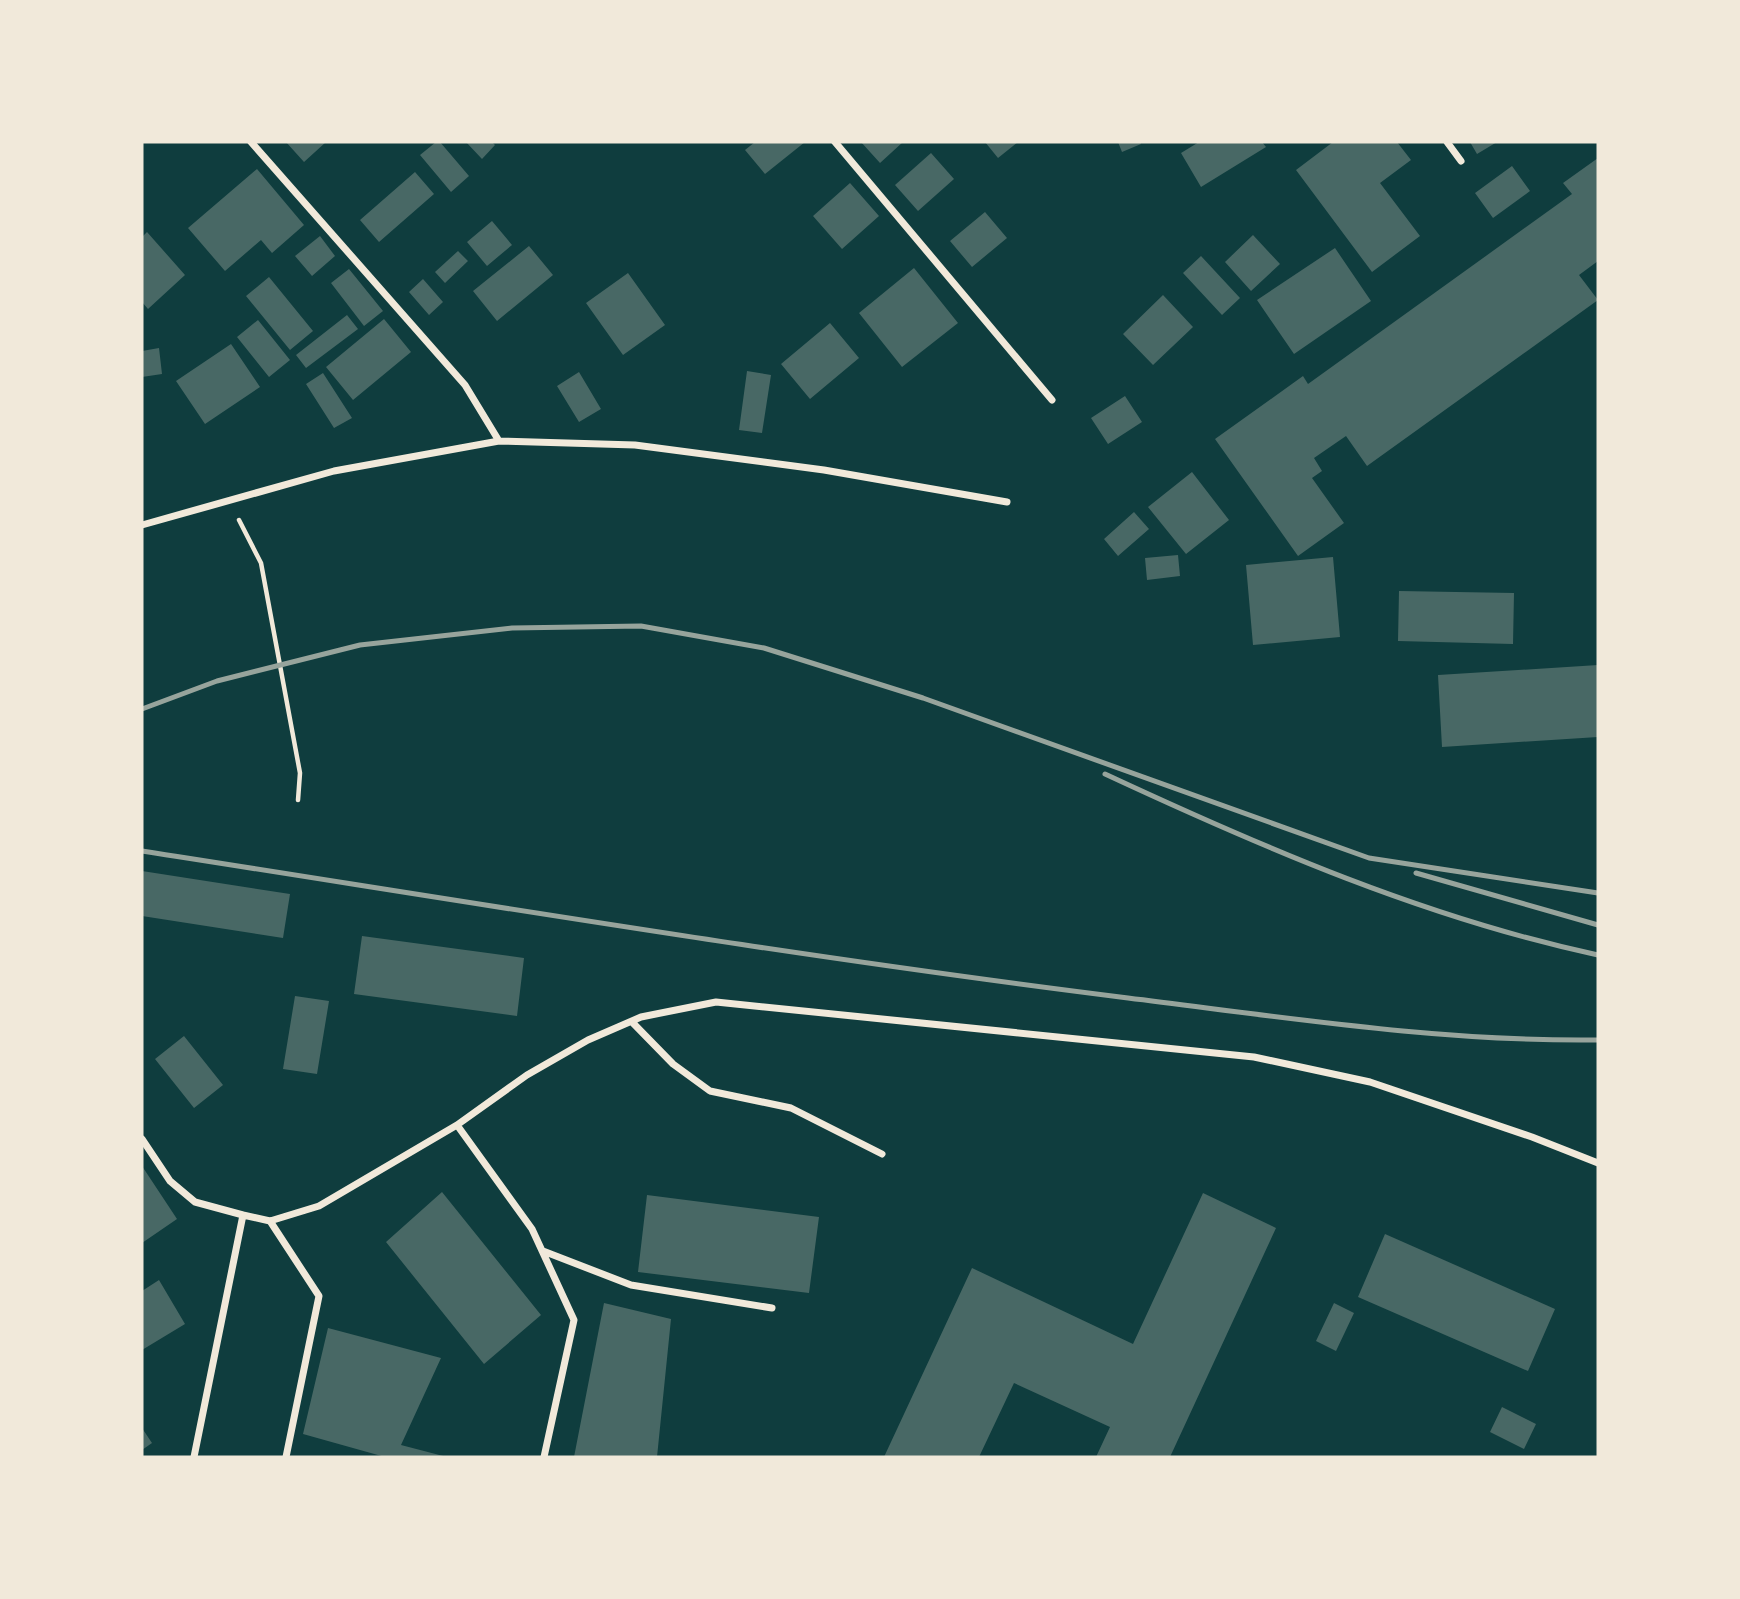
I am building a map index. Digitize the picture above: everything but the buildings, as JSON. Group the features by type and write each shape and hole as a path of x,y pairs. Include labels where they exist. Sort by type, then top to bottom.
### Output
{"street":[{"path":"251,142 465,385 499,441"},
{"path":"835,142 1052,400"},
{"path":"1447,142 1461,161"},
{"path":"142,525 334,471 499,441 635,445 824,470 1007,502"},
{"path":"142,1139 170,1181 195,1202 270,1221 319,1206 457,1125 527,1074 588,1040 632,1021 716,1002 1254,1057 1370,1082 1532,1137 1598,1163"},
{"path":"632,1021 673,1064 710,1091 791,1108 883,1154"},
{"path":"457,1125 532,1229 574,1320 544,1457"},
{"path":"194,1457 243,1214"},
{"path":"270,1221 319,1296 286,1457"},
{"path":"543,1251 631,1285 772,1308"}],"path":[{"path":"229,499 261,564 300,773 298,800"}],"railway":[{"path":"142,709 217,681 360,645 512,628 641,626 764,648 923,698 1369,858 1598,893"},
{"path":"1105,774 1286,854 1408,901 1534,940 1598,955"},
{"path":"142,851 634,928 1004,982 1421,1033 1539,1040 1598,1040"},
{"path":"1416,873 1598,925"}]}
